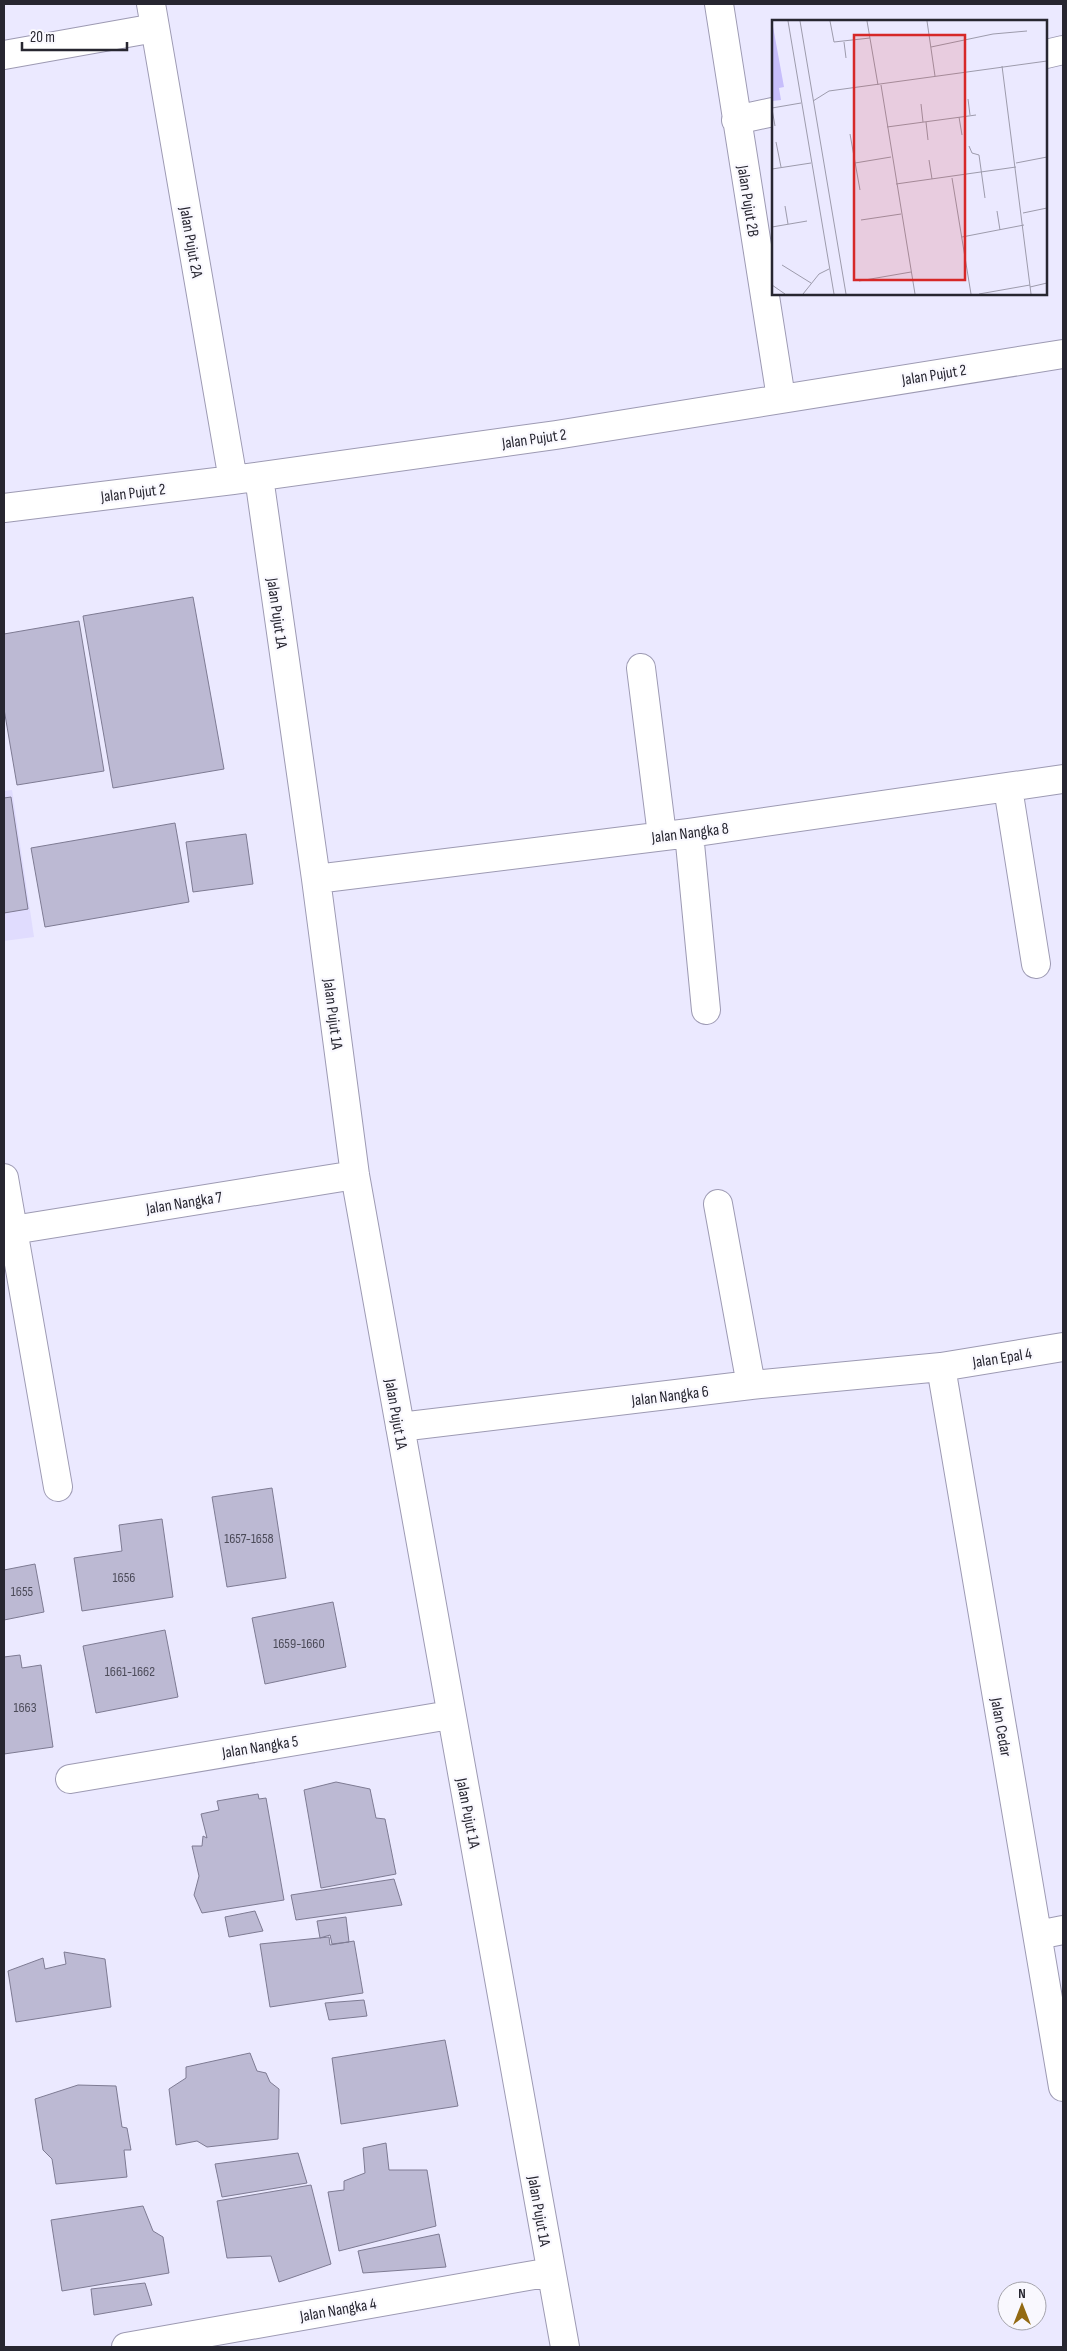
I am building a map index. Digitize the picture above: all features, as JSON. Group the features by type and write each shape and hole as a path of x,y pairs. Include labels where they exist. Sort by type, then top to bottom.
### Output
{"street":[{"name":"Jalan Pujut 2B","path":"719,4 781,398"},
{"path":"4,56 153,16"},
{"name":"Jalan Pujut 2A","path":"153,16 246,478"},
{"path":"1047,54 1063,50"},
{"path":"736,120 772,112"},
{"name":"Jalan Pujut 2","path":"4,508 246,478 556,435 1063,354"},
{"name":"Jalan Pujut 1A","path":"246,478 316,879 355,1174 450,1715 501,1985 550,2272 565,2347"},
{"path":"641,668 662,835"},
{"name":"Jalan Nangka 8","path":"316,879 689,832 1063,779"},
{"path":"1008,788 1036,964"},
{"path":"689,832 706,1010"},
{"name":"Jalan Nangka 7","path":"13,1230 355,1174"},
{"path":"4,1178 58,1487"},
{"path":"718,1204 750,1385"},
{"name":"Jalan Epal 4","path":"941,1367 1063,1347"},
{"name":"Jalan Nangka 6","path":"400,1427 750,1385 941,1367"},
{"name":"Jalan Cedar","path":"941,1367 1050,1933 1063,2087"},
{"name":"Jalan Nangka 5","path":"70,1779 450,1715"},
{"name":"Jalan Nangka 4","path":"126,2347 550,2272"}],"shaded area":[{"path":"12,790 34,937 4,941 4,791"}],"building":[{"path":"193,597 224,769 113,788 83,616"},
{"path":"79,621 104,771 17,785 4,709 4,634"},
{"path":"11,797 28,909 4,913 4,798"},
{"path":"175,823 189,902 45,927 31,848"},
{"path":"246,834 253,884 193,892 186,842"},
{"path":"272,1488 286,1578 227,1587 212,1497"},
{"path":"162,1519 173,1597 82,1611 74,1558 122,1551 119,1525"},
{"path":"35,1564 44,1612 4,1620 4,1570"},
{"path":"333,1602 346,1667 265,1684 252,1618"},
{"path":"165,1630 178,1697 96,1713 83,1646"},
{"path":"20,1655 22,1668 41,1665 53,1747 4,1754 4,1657"},
{"path":"336,1782 370,1789 376,1818 385,1819 396,1874 321,1888 304,1790"},
{"path":"258,1794 259,1799 266,1798 284,1900 202,1913 194,1895 199,1876 192,1846 202,1846 203,1836 207,1838 201,1814 219,1810 217,1801"},
{"path":"394,1879 402,1905 296,1920 291,1895"},
{"path":"255,1911 263,1931 229,1937 225,1917"},
{"path":"346,1917 349,1942 332,1944 330,1935 320,1938 317,1921"},
{"path":"329,1937 330,1945 354,1941 363,1993 270,2007 260,1944"},
{"path":"64,1952 105,1959 111,2007 16,2022 8,1971 43,1958 45,1969 66,1964"},
{"path":"364,2000 367,2016 329,2020 325,2003"},
{"path":"445,2040 458,2106 341,2124 332,2058"},
{"path":"250,2053 257,2071 266,2073 270,2082 279,2089 278,2139 207,2147 197,2141 176,2145 169,2089 186,2078 186,2067"},
{"path":"78,2085 116,2086 122,2127 127,2128 131,2150 124,2150 127,2177 56,2184 52,2159 43,2150 35,2099"},
{"path":"386,2143 389,2170 427,2170 436,2226 339,2251 328,2192 344,2190 344,2181 365,2173 363,2148"},
{"path":"298,2153 307,2183 222,2197 215,2164"},
{"path":"311,2185 331,2264 279,2282 271,2256 227,2258 217,2201"},
{"path":"143,2206 153,2231 163,2237 169,2273 62,2291 51,2220"},
{"path":"439,2234 446,2267 363,2273 358,2251"},
{"path":"145,2283 152,2305 94,2315 91,2289"}]}
